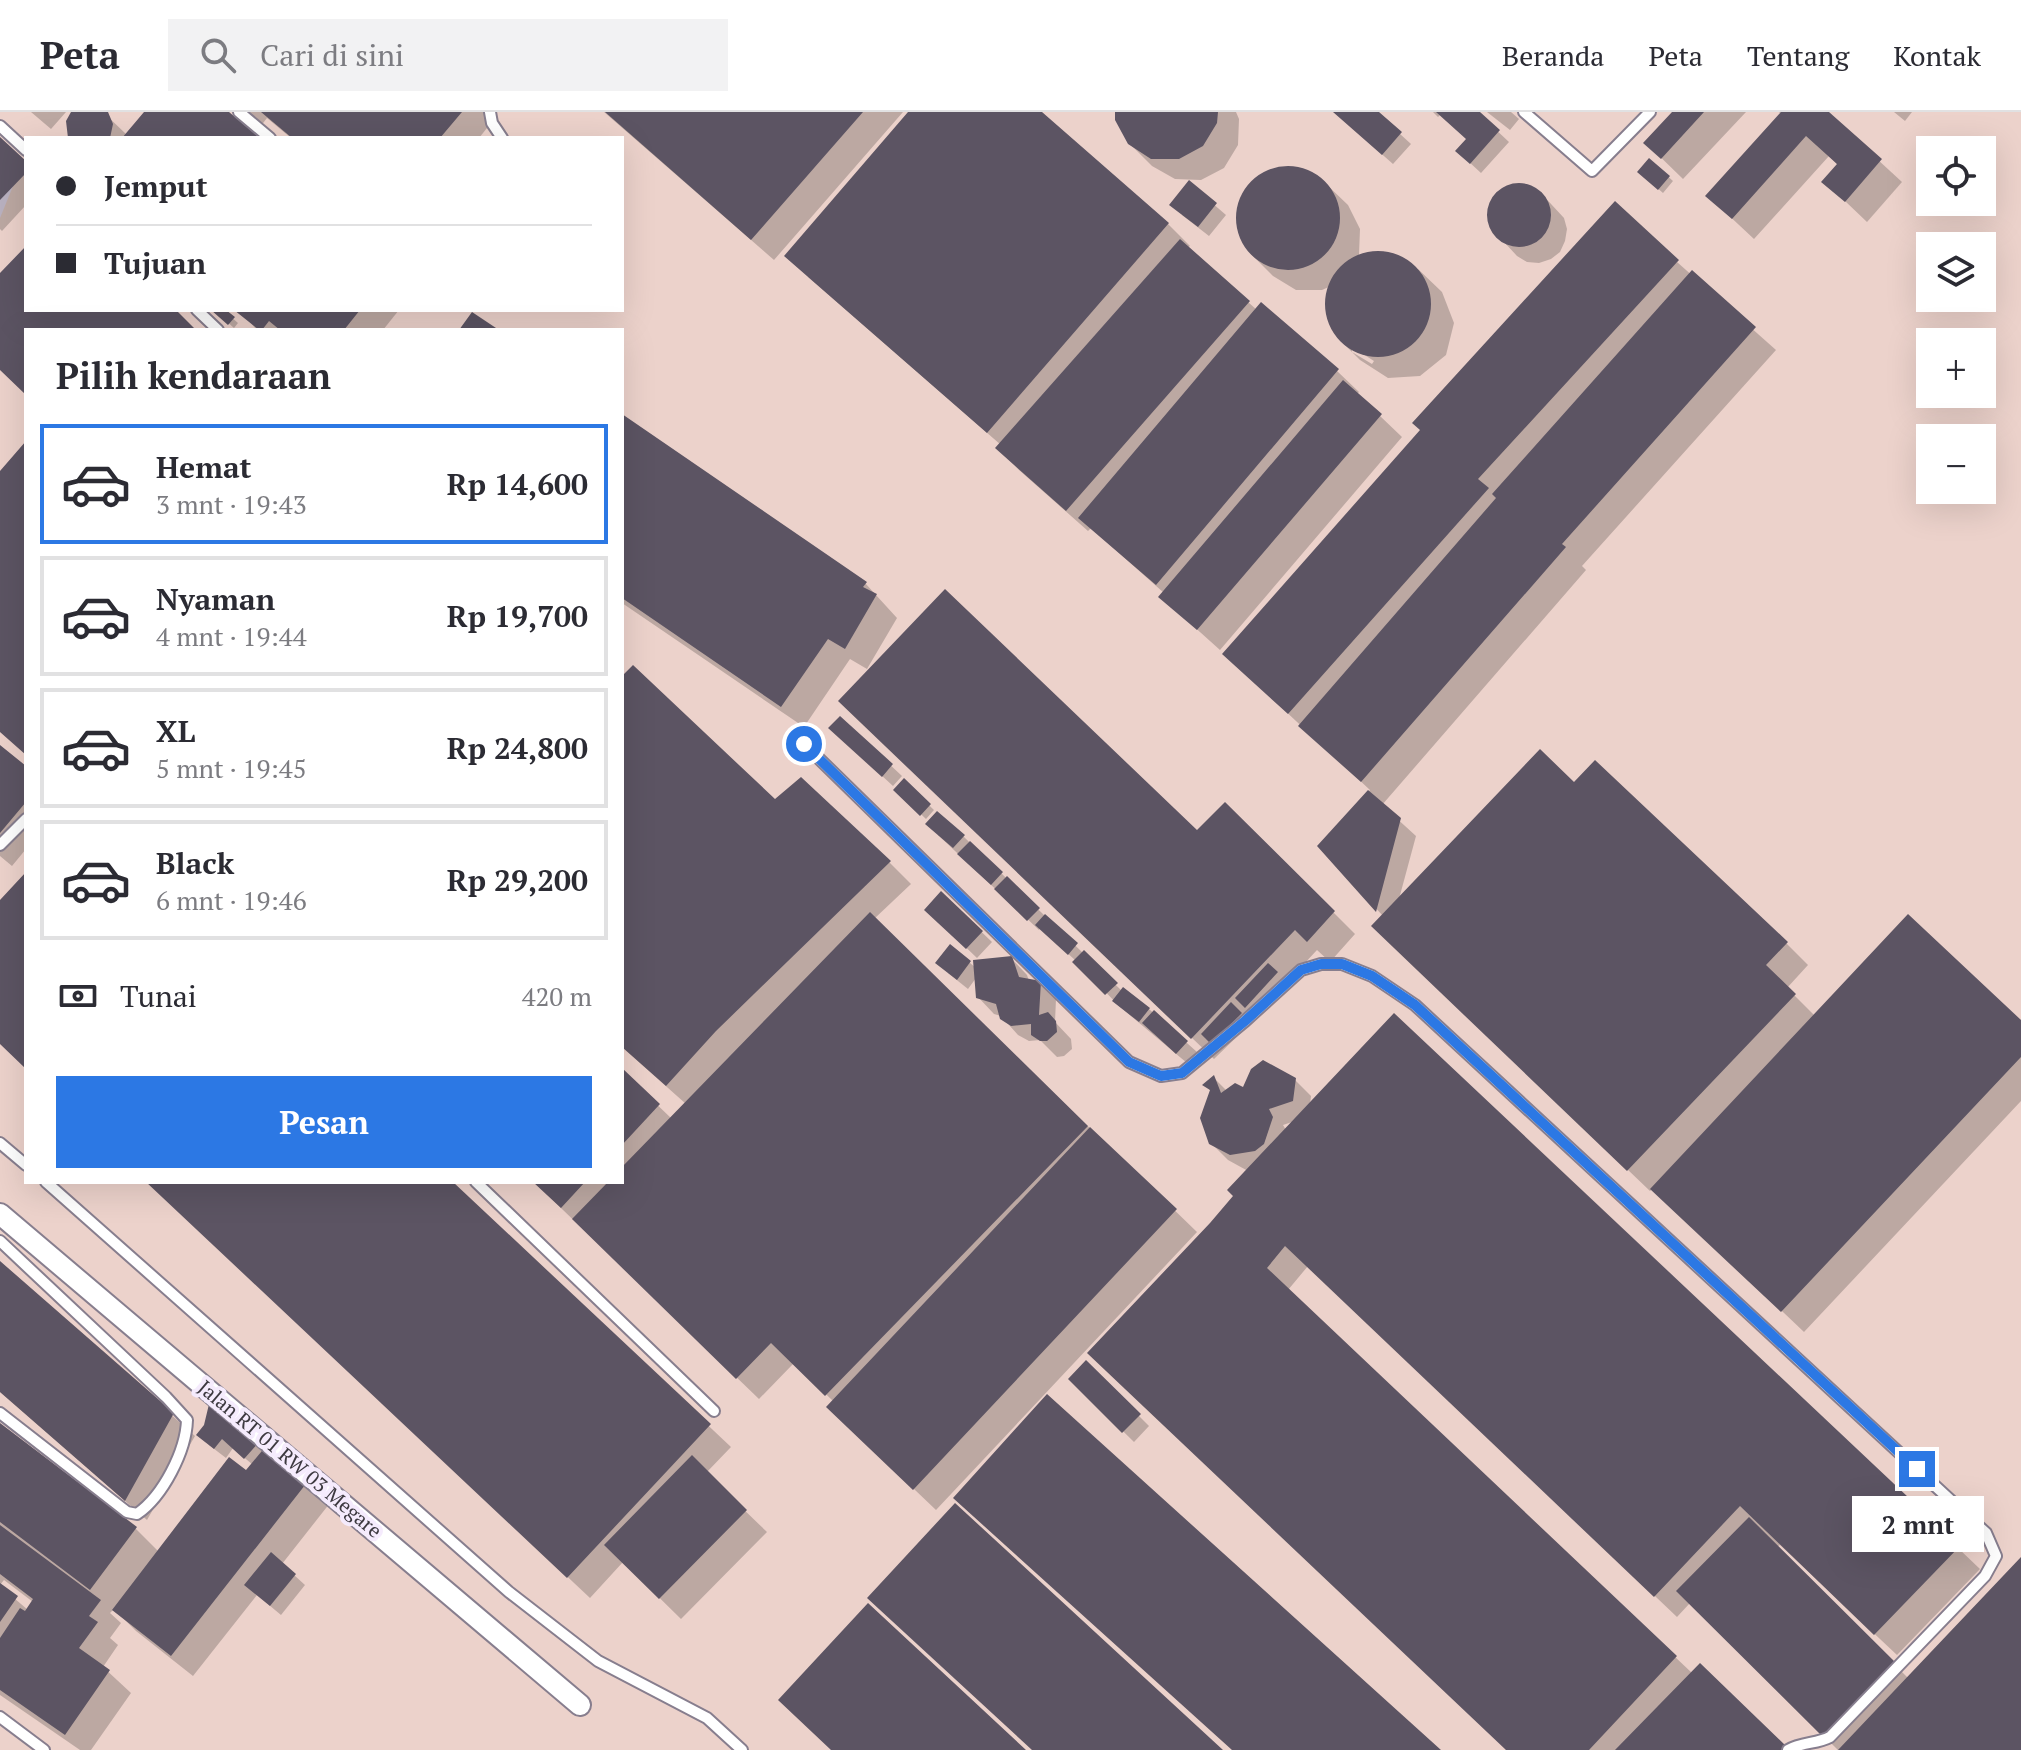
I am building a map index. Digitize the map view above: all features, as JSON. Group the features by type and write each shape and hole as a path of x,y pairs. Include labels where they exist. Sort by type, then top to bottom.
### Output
{"street":[{"name":"Jalan RT 01 RW 03 Megare","path":"0,1214 580,1705"}],"lane":[{"path":"239,112 268,136"},
{"path":"490,112 492,123 501,136"},
{"path":"1524,112 1592,171 1650,112"},
{"path":"0,126 24,148"},
{"path":"199,312 216,328"},
{"path":"804,744 1129,1062 1161,1076 1182,1073 1301,970 1342,964 1372,976 1415,1005 1986,1533 1996,1556 1985,1576 1830,1737 1796,1745 1788,1750"},
{"path":"0,845 24,821"},
{"path":"0,1143 24,1163"},
{"path":"48,1184 509,1592 598,1661 707,1718 742,1750"},
{"path":"478,1184 714,1411"},
{"path":"0,1241 166,1397 187,1420 186,1436 180,1457 147,1507 137,1514 127,1512 0,1413"},
{"path":"0,1717 44,1750"}],"shaded area":[{"path":"0,112 2021,112 2021,1750 0,1750 0,218 20,169 0,149"}],"building":[{"path":"71,112 108,112 113,124 110,136 68,136 66,121"},
{"path":"144,112 229,112 258,136 124,136"},
{"path":"261,112 462,112 442,136 290,136"},
{"path":"605,112 863,112 751,240"},
{"path":"908,112 1042,112 1169,223 987,433 784,256"},
{"path":"1115,112 1218,112 1217,123 1203,146 1179,159 1151,159 1128,144 1115,120"},
{"path":"1333,112 1379,112 1402,132 1382,155"},
{"path":"1436,112 1480,112 1500,130 1470,164 1455,151 1466,139"},
{"path":"1672,112 1704,112 1661,159 1643,143"},
{"path":"1781,112 1829,112 1882,159 1845,202 1821,182 1837,164 1806,136 1732,219 1705,196"},
{"path":"0,137 24,159 24,175 0,200"},
{"path":"1649,158 1670,176 1658,190 1637,172"},
{"path":"1288,166 1308,170 1325,181 1336,198 1340,218 1336,238 1325,255 1308,266 1288,270 1268,266 1251,255 1240,238 1236,218 1240,198 1251,181 1268,170"},
{"path":"1189,180 1217,203 1198,227 1169,205"},
{"path":"1513,183 1525,183 1542,192 1549,203 1549,227 1542,238 1525,247 1513,247 1501,242 1492,233 1487,221 1487,209 1492,197 1501,188"},
{"path":"1615,201 1679,260 1478,479 1489,488 1288,714 1222,654 1420,430 1412,423"},
{"path":"1180,239 1250,301 1066,511 995,448"},
{"path":"24,248 24,312 178,312 194,328 24,328 24,393 0,370 0,273"},
{"path":"1378,251 1398,255 1416,266 1427,284 1431,304 1427,324 1416,342 1398,353 1378,357 1358,353 1340,342 1329,324 1325,304 1329,284 1340,266 1358,255"},
{"path":"1692,270 1756,327 1562,544 1566,547 1361,782 1298,726 1496,498 1492,494"},
{"path":"1261,302 1339,369 1156,585 1078,518"},
{"path":"213,312 229,312 235,317 228,325"},
{"path":"236,312 358,312 346,328 278,328 269,321 264,328 256,328"},
{"path":"472,312 496,328 460,328"},
{"path":"1343,380 1382,414 1197,630 1158,597"},
{"path":"624,415 867,582 863,587 877,594 845,649 828,639 781,707 624,599"},
{"path":"24,443 24,753 0,732 0,471"},
{"path":"945,589 1197,830 1225,802 1335,911 1307,942 1295,930 1191,1039 838,701"},
{"path":"633,665 775,799 801,777 891,861 716,1031 666,1086 624,1049 624,674"},
{"path":"840,716 893,764 882,777 828,728"},
{"path":"0,745 24,764 24,804 0,833"},
{"path":"1540,749 1574,782 1595,760 1788,942 1766,965 1796,994 1627,1171 1371,926"},
{"path":"904,778 931,804 920,816 893,790"},
{"path":"1368,790 1401,818 1376,912 1317,846"},
{"path":"937,811 965,835 953,848 925,824"},
{"path":"970,841 1003,872 991,885 957,854"},
{"path":"24,874 24,1067 0,1044 0,900"},
{"path":"1007,876 1040,908 1027,921 994,889"},
{"path":"941,891 983,931 966,949 924,910"},
{"path":"870,912 1088,1126 825,1396 771,1343 736,1379 572,1219 606,1184 624,1184 624,1165"},
{"path":"1045,914 1078,943 1068,955 1035,925"},
{"path":"1908,914 2021,1020 2021,1057 1781,1312 1650,1189"},
{"path":"950,944 971,961 957,980 935,963"},
{"path":"1084,950 1118,983 1105,995 1072,962"},
{"path":"1012,956 1019,977 1041,981 1039,1015 1048,1012 1056,1021 1057,1032 1047,1041 1040,1041 1031,1035 1031,1024 1011,1026 1000,1019 996,1004 976,998 973,960"},
{"path":"1268,963 1278,972 1245,1008 1235,998"},
{"path":"1123,987 1150,1008 1139,1022 1112,1001"},
{"path":"1231,1002 1242,1013 1211,1044 1201,1034"},
{"path":"1154,1010 1188,1041 1176,1054 1142,1023"},
{"path":"1394,1013 1960,1546 1874,1635 1740,1506 1654,1597 1285,1246 1267,1268 1677,1656 1589,1750 1506,1750 1087,1353 1210,1223 1233,1196 1227,1190"},
{"path":"1263,1060 1296,1078 1293,1101 1269,1109 1273,1117 1264,1144 1255,1151 1230,1155 1209,1144 1200,1118 1210,1090 1202,1085 1214,1075 1221,1093 1235,1083 1243,1087 1251,1069"},
{"path":"624,1070 660,1104 624,1143"},
{"path":"1090,1127 1177,1209 913,1490 826,1407"},
{"path":"148,1184 455,1184 711,1424 567,1578"},
{"path":"535,1184 583,1184 561,1208"},
{"path":"0,1261 174,1413 125,1501 0,1392"},
{"path":"1086,1360 1141,1414 1122,1433 1068,1379"},
{"path":"1047,1394 1441,1750 1232,1750 953,1498"},
{"path":"210,1400 259,1442 244,1459 222,1439 214,1449 196,1435 204,1425"},
{"path":"0,1423 137,1527 90,1590 0,1522"},
{"path":"266,1446 309,1480 171,1656 112,1610 229,1457 246,1470"},
{"path":"692,1455 747,1510 659,1599 604,1545"},
{"path":"955,1503 1223,1750 1032,1750 867,1598"},
{"path":"1749,1517 1897,1664 1824,1738 1676,1591"},
{"path":"0,1525 101,1600 89,1616 98,1622 79,1648 110,1670 65,1735 0,1690 0,1638 20,1608 25,1611 33,1599 0,1574"},
{"path":"271,1552 296,1574 270,1606 244,1585"},
{"path":"2021,1557 2021,1750 1838,1750"},
{"path":"0,1583 18,1596 0,1622"},
{"path":"868,1603 1026,1750 831,1750 778,1700"},
{"path":"1700,1663 1786,1746 1782,1750 1615,1750"}],"route":[{"path":"804,744 1129,1062 1161,1076 1182,1073 1301,970 1321,964 1342,964 1372,976 1415,1005 1917,1469"}]}
